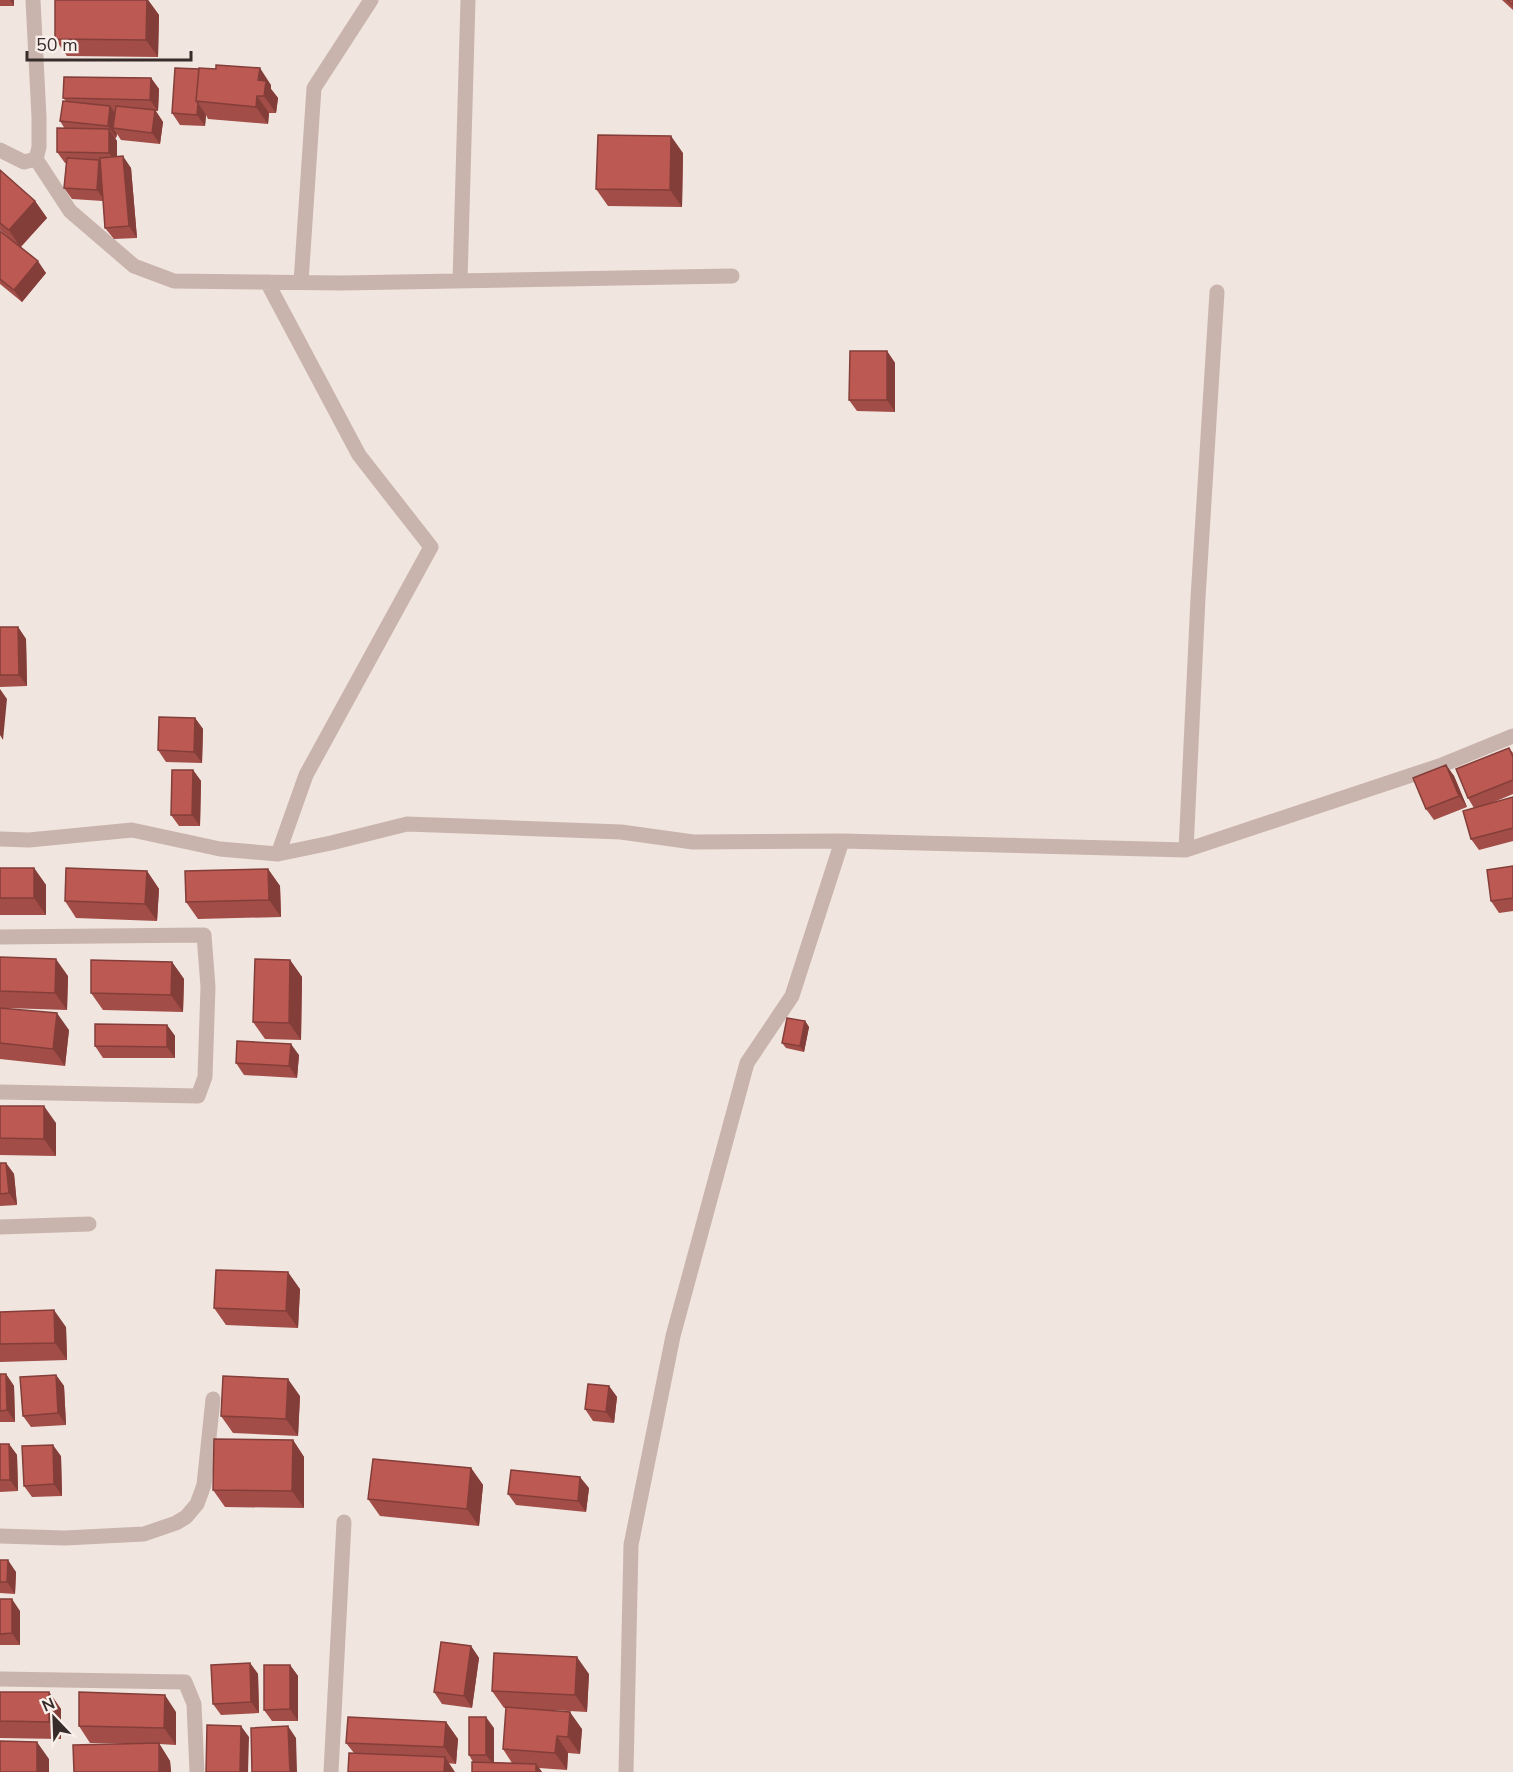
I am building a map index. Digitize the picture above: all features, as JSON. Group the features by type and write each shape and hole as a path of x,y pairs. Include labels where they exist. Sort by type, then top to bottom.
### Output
{"street":[{"path":"33,0 39,117 39,147 36,159 70,211 134,266 174,281 460,281 732,276"},
{"path":"301,282 314,88 371,0"},
{"path":"460,281 468,0"},
{"path":"0,150 24,162 36,159"},
{"path":"267,282 359,455 431,547 306,775 278,854"},
{"path":"1186,850 1198,598 1217,292"},
{"path":"0,838 29,840 132,830 220,849 278,854 407,824 621,831 693,842 842,841 1186,850 1442,765 1513,736"},
{"path":"626,1772 631,1545 673,1336 747,1063 792,996 842,841"},
{"path":"0,937 204,935 208,987 205,1077 198,1096 0,1092"},
{"path":"0,1227 89,1224"},
{"path":"0,1536 64,1538 144,1534 177,1523 197,1504 204,1485 213,1399"},
{"path":"331,1772 344,1522"},
{"path":"0,1679 185,1682 194,1704 197,1772"}],"building":[{"path":"55,0 147,0 146,40 55,39"},
{"path":"216,65 260,68 258,80 266,81 264,96 257,96 256,107 196,101 199,68 216,69"},
{"path":"175,68 199,69 197,115 172,113"},
{"path":"64,77 151,78 150,100 63,98"},
{"path":"63,101 110,106 108,126 60,121"},
{"path":"116,106 155,110 152,133 113,128"},
{"path":"57,128 109,129 109,153 57,152"},
{"path":"598,135 671,136 670,190 596,189"},
{"path":"123,156 129,226 105,228 100,158"},
{"path":"67,158 99,160 97,190 64,188"},
{"path":"0,170 35,201 9,230 0,223"},
{"path":"0,231 38,261 14,290 0,279"},
{"path":"850,351 887,351 887,400 849,400"},
{"path":"0,627 18,627 19,675 0,675"},
{"path":"159,717 195,718 194,752 158,750"},
{"path":"1509,748 1513,757 1513,780 1468,798 1456,769"},
{"path":"1446,765 1459,796 1426,809 1413,778"},
{"path":"172,770 193,770 192,815 171,815"},
{"path":"1513,797 1513,828 1471,839 1463,811"},
{"path":"1513,866 1513,898 1491,901 1487,870"},
{"path":"0,868 34,868 34,898 0,898"},
{"path":"66,868 147,871 145,904 65,901"},
{"path":"268,869 269,900 186,902 185,871"},
{"path":"0,957 56,959 55,993 0,991"},
{"path":"255,959 290,960 289,1023 253,1022"},
{"path":"91,960 172,962 171,995 91,993"},
{"path":"0,1008 57,1013 53,1049 0,1043"},
{"path":"787,1018 805,1021 800,1046 782,1043"},
{"path":"95,1024 167,1025 167,1047 95,1046"},
{"path":"237,1041 291,1044 289,1066 236,1063"},
{"path":"0,1106 44,1106 44,1139 0,1138"},
{"path":"0,1163 6,1163 9,1193 0,1194"},
{"path":"216,1270 288,1272 286,1311 214,1308"},
{"path":"54,1310 55,1343 0,1344 0,1312"},
{"path":"0,1374 6,1374 7,1410 0,1411"},
{"path":"56,1375 58,1413 23,1416 20,1377"},
{"path":"223,1376 288,1379 286,1419 221,1416"},
{"path":"588,1384 609,1386 606,1412 585,1409"},
{"path":"214,1439 293,1440 292,1491 213,1490"},
{"path":"0,1444 9,1444 10,1480 0,1480"},
{"path":"53,1445 54,1484 24,1486 22,1446"},
{"path":"373,1459 471,1468 467,1509 368,1499"},
{"path":"511,1470 580,1477 578,1501 508,1494"},
{"path":"0,1560 8,1560 7,1582 0,1582"},
{"path":"0,1599 12,1599 12,1633 0,1634"},
{"path":"441,1642 471,1646 464,1696 434,1692"},
{"path":"494,1653 577,1657 575,1695 492,1691"},
{"path":"250,1663 251,1702 213,1704 211,1665"},
{"path":"264,1665 290,1665 290,1709 264,1710"},
{"path":"0,1692 49,1692 49,1722 0,1721"},
{"path":"79,1692 165,1695 164,1728 79,1726"},
{"path":"506,1707 570,1712 568,1737 557,1736 555,1753 503,1749"},
{"path":"348,1717 446,1722 444,1747 346,1743"},
{"path":"469,1717 486,1717 486,1755 469,1755"},
{"path":"207,1725 241,1726 240,1772 206,1772"},
{"path":"288,1726 290,1772 252,1772 251,1728"},
{"path":"0,1741 37,1742 37,1772 0,1772"},
{"path":"159,1743 159,1772 74,1772 73,1745"},
{"path":"349,1753 445,1757 444,1772 348,1772"},
{"path":"472,1762 536,1764 536,1772 472,1772"}]}
